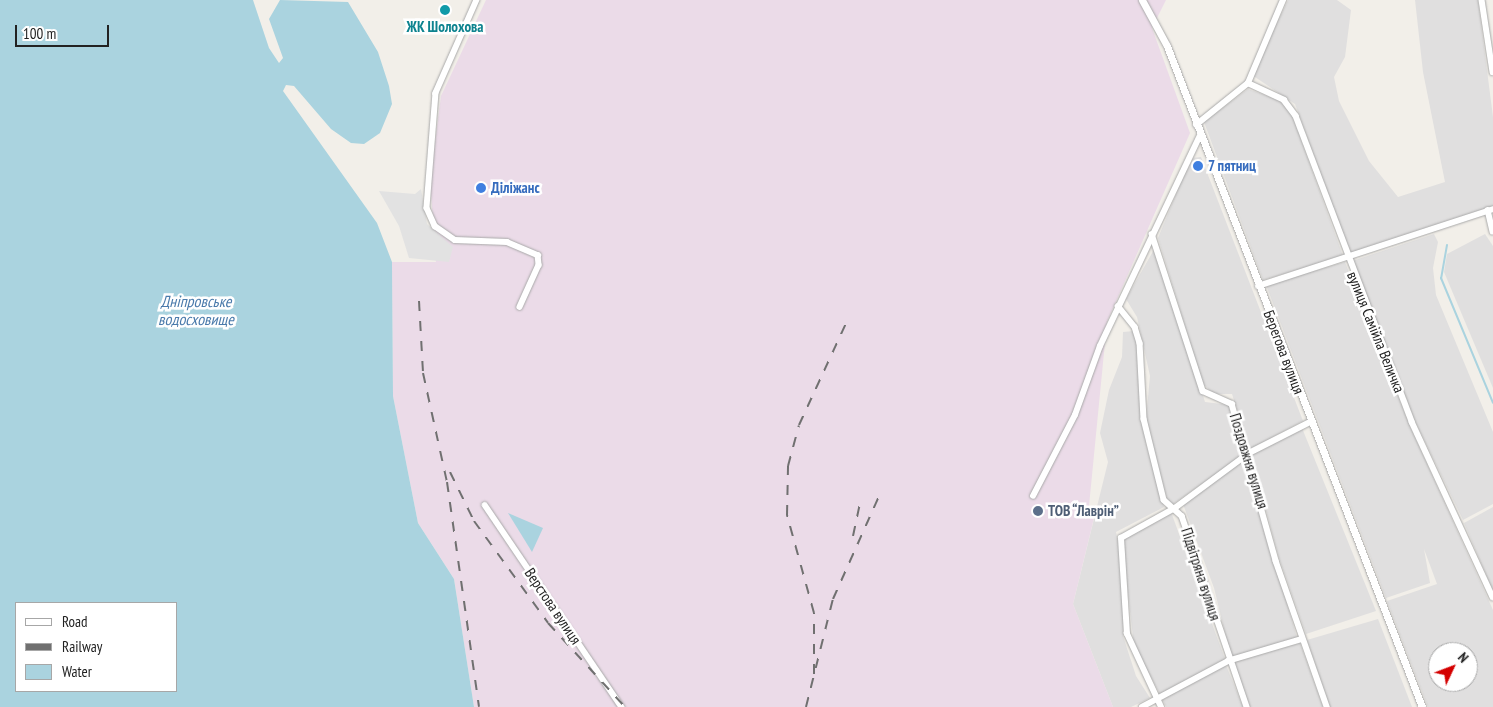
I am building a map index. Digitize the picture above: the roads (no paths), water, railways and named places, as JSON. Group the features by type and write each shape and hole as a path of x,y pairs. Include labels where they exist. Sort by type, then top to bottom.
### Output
{"street":[{"path":"478,0 436,94 427,208 435,226 455,240 507,242 538,255 539,265 520,307"},
{"name":"Берегова вулиця","path":"1142,0 1158,25 1310,422 1422,707"},
{"path":"1196,125 1248,83 1283,0"},
{"path":"1482,0 1493,72"},
{"name":"вулиця Самійла Величка","path":"1248,83 1284,100 1296,116 1347,259 1412,422 1493,597"},
{"path":"1033,496 1075,415 1118,306 1200,135"},
{"path":"1258,286 1347,259 1490,210 1493,231"},
{"name":"Поздовжня вулиця","path":"1152,234 1204,391 1230,401 1248,453 1276,561 1327,707"},
{"name":"Підвітряна вулиця","path":"1118,306 1135,326 1140,343 1148,442 1164,500 1182,516 1228,661 1247,707"},
{"path":"1161,707 1127,634 1122,535 1175,508 1248,453 1310,422"},
{"name":"Верстова вулиця","path":"486,505 622,707"},
{"path":"1142,707 1228,661 1302,639"}],"water":[{"name":"Дніпровське водосховище","path":"0,0 253,0 269,48 279,63 283,58 269,19 280,0 348,2 378,52 389,86 392,104 380,133 364,144 351,143 331,129 294,86 286,85 283,91 377,223 392,262 393,396 418,523 454,579 474,707 0,707"},
{"path":"508,513 543,528 532,552"}],"waterway":[{"path":"1447,245 1441,278 1493,403"}],"railway":[{"path":"419,301 423,373 447,482 479,707"},
{"path":"814,674 814,613 787,515 788,466 799,425 847,321"},
{"path":"450,472 474,521 548,623 625,707"},
{"path":"806,707 833,599 879,496"},
{"path":"853,536 861,499"}],"place":[{"name":"ЖК Шолохова","path":"445,10"},
{"name":"7 пятниц","path":"1198,166"},
{"name":"Діліжанс","path":"481,188"},
{"name":"ТОВ “Лаврін”","path":"1038,511"}]}
